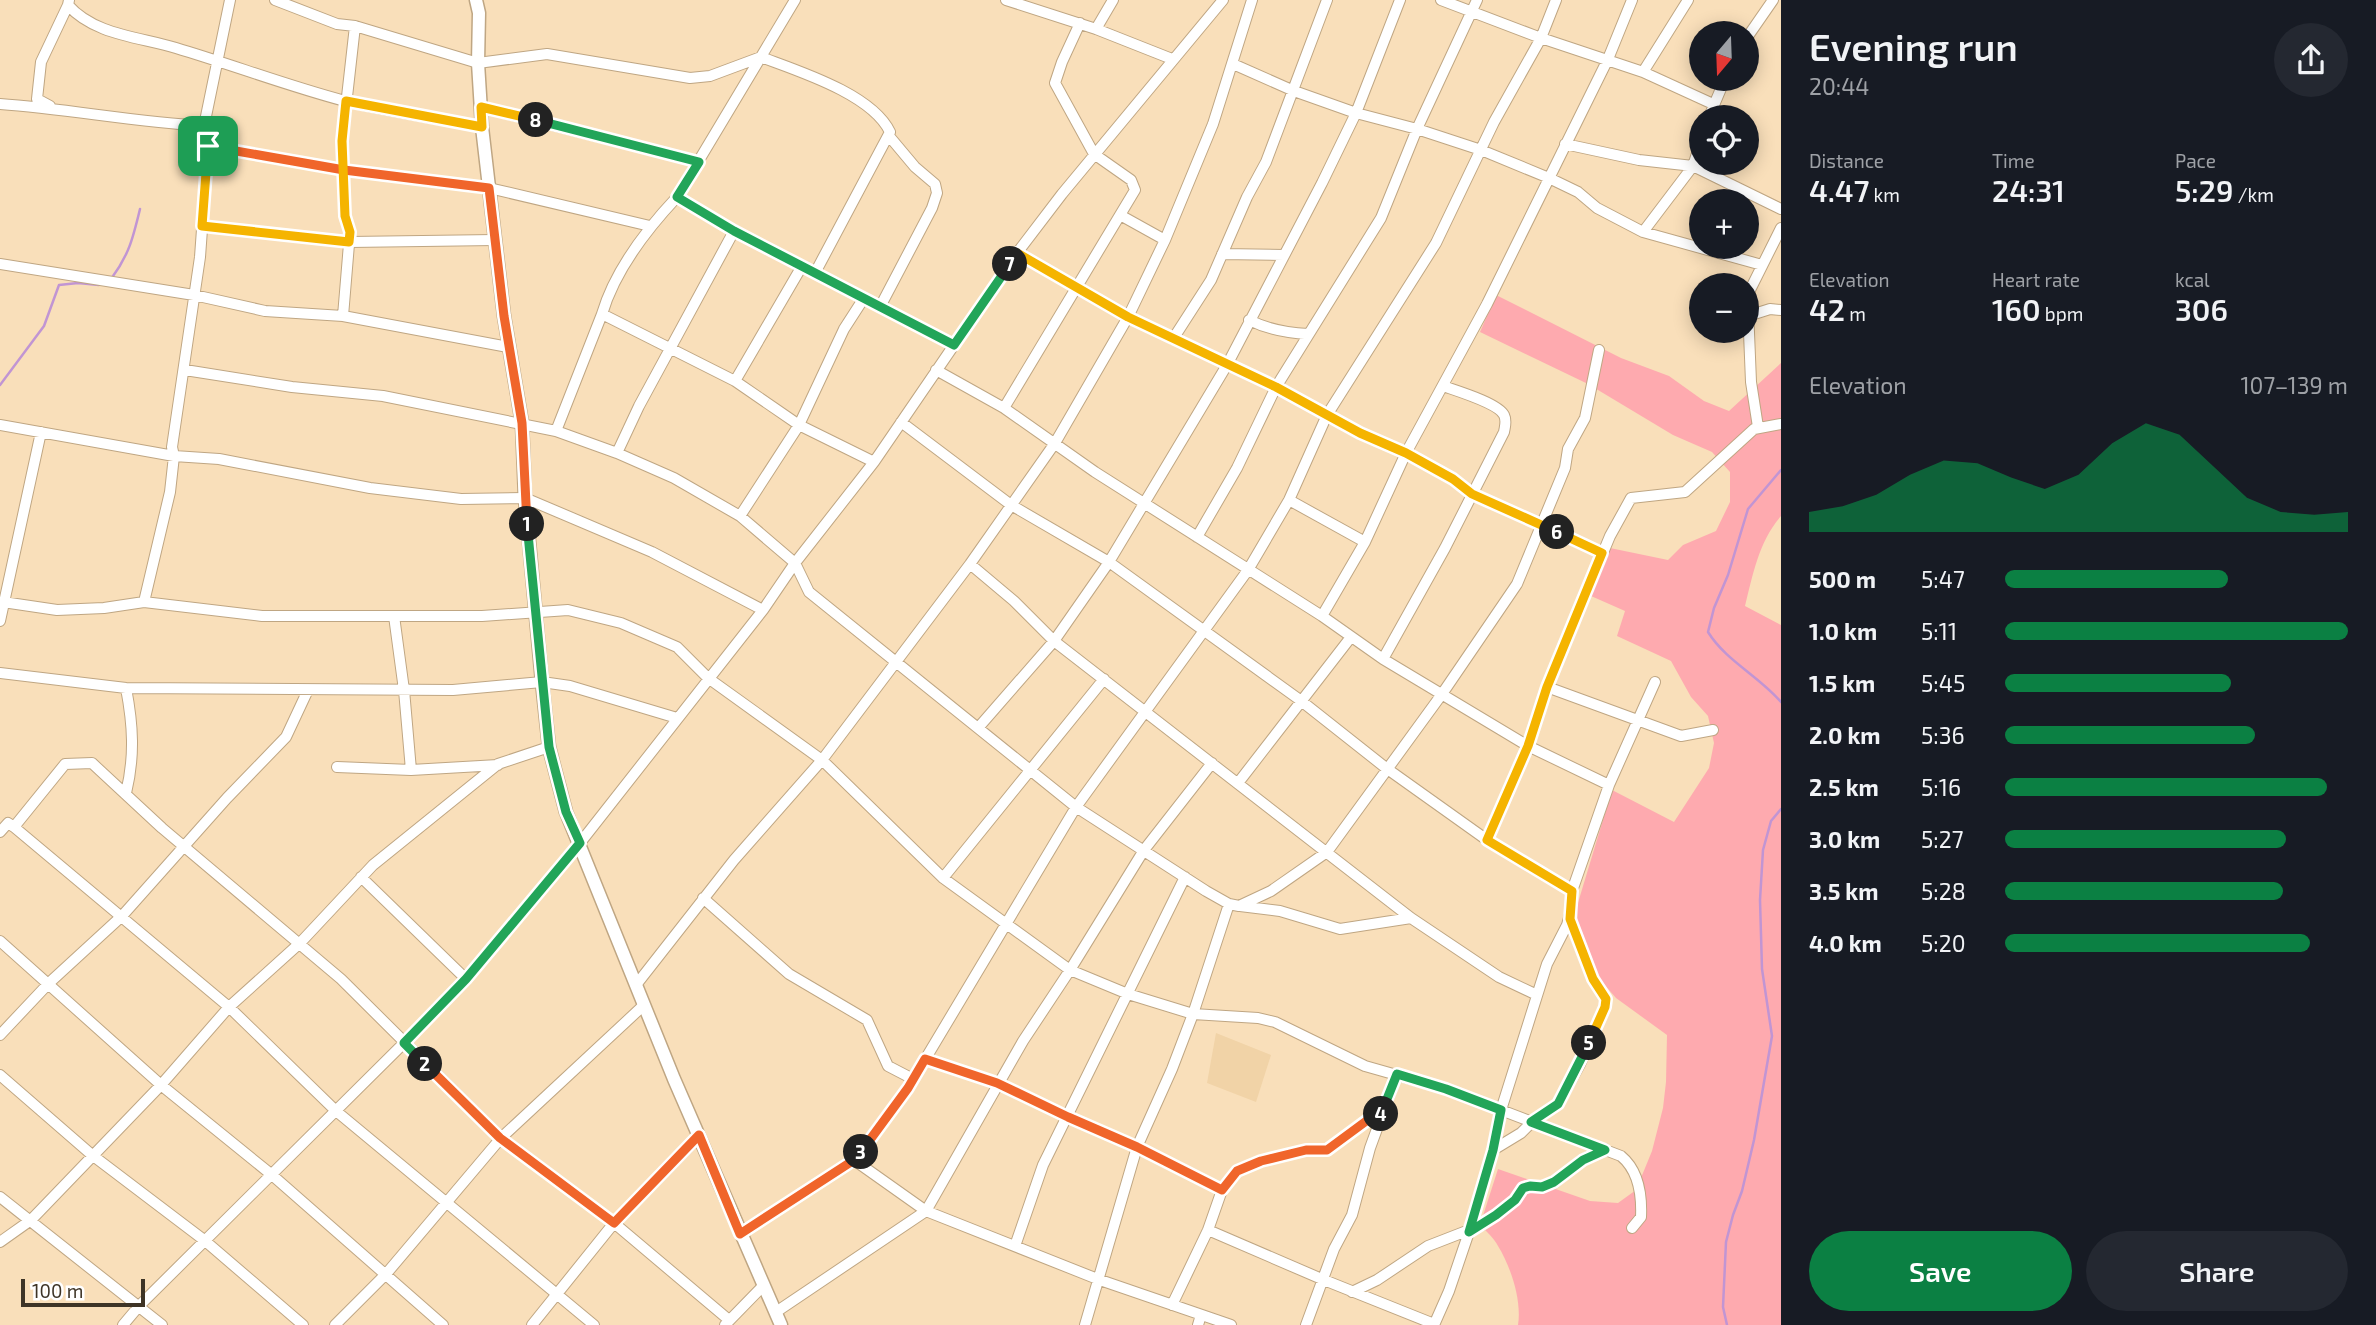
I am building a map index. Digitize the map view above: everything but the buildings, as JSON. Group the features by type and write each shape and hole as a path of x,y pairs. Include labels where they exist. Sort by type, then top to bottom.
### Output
{"street":[{"path":"144,602 170,492 174,456 172,447 185,370 202,226 208,146 204,126 230,0"},
{"path":"275,0 337,24 355,26 478,63 547,54 690,78 710,76 761,57 830,83 886,123 889,136 915,167 935,184 937,193 932,208 880,307"},
{"path":"476,0 479,13 478,63 482,127 508,347 522,423 525,498 549,747 566,812 740,1234 782,1325"},
{"path":"556,431 608,294 650,226 677,197 795,0"},
{"path":"1006,0 1080,23 1172,59"},
{"path":"1096,29 1113,0"},
{"path":"123,1325 204,1240 466,979 580,843 763,610 795,563 874,462 1017,253 1094,154 1223,0"},
{"path":"636,985 703,898 822,760 970,564 1055,443 1128,317 1165,240 1213,124 1252,0"},
{"path":"1173,339 1210,280 1247,197 1266,162 1327,0"},
{"path":"978,728 1054,641 1109,562 1227,365 1356,113 1400,0"},
{"path":"1441,0 1474,5 1541,38 1643,72 1713,104 1719,91"},
{"path":"740,1234 854,1160 913,1079 1076,807 1205,633 1248,570 1289,500 1327,415 1420,270 1504,102 1541,38 1556,0"},
{"path":"1322,616 1365,541 1406,453 1487,304 1608,59 1632,0"},
{"path":"1643,72 1688,0"},
{"path":"1758,21 1773,0"},
{"path":"55,108 37,99 41,62 69,3 78,16 90,23 346,101 482,127"},
{"path":"1197,537 1237,468 1276,387 1381,218 1417,129 1474,5"},
{"path":"1004,408 1133,194 1133,184 1126,176 1094,154 1055,83 1080,23"},
{"path":"343,316 350,232 345,216 342,141 355,26"},
{"path":"1233,64 1294,91 1356,113 1481,150 1578,192 1597,208 1643,232 1762,265"},
{"path":"0,104 204,126"},
{"path":"481,107 699,162"},
{"path":"815,273 889,136"},
{"path":"1565,144 1639,160 1689,166"},
{"path":"208,146 344,170 489,188 650,226"},
{"path":"1643,232 1689,171"},
{"path":"1711,175 1781,209"},
{"path":"677,197 734,231 954,345"},
{"path":"1120,215 1165,240"},
{"path":"202,226 349,242 495,240"},
{"path":"1758,273 1781,228"},
{"path":"617,453 639,406 734,231"},
{"path":"1017,253 1128,317 1276,387 1360,433 1406,453 1453,479 1472,494 1602,553"},
{"path":"1222,254 1284,255"},
{"path":"0,264 194,295 265,311 343,316 508,347"},
{"path":"736,381 802,266"},
{"path":"740,516 799,425 844,330 864,298"},
{"path":"1759,312 1770,309 1781,310"},
{"path":"602,314 736,381 799,425 874,462"},
{"path":"1249,320 1286,333 1308,334"},
{"path":"1749,343 1751,382 1758,427"},
{"path":"1085,1325 1137,1147 1194,1014 1234,905 1271,891 1327,852 1442,694 1517,584 1565,468 1569,449 1585,418 1599,350"},
{"path":"185,370 292,387 383,396 522,423 556,431 617,453 674,478 740,516 795,563 809,592 1076,807 1185,877 1234,905 1280,911 1340,929 1411,918"},
{"path":"936,370 1004,408 1145,504 1322,616 1383,659 1528,746 1609,785"},
{"path":"1383,659 1445,548 1504,432 1506,420 1503,412 1495,406 1443,386"},
{"path":"901,422 1011,505 1109,562 1487,840 1572,891"},
{"path":"1487,840 1528,746 1547,687 1602,553 1631,498 1685,492 1758,427 1781,424"},
{"path":"0,425 174,456 219,459 370,488 461,499 525,498 652,552 763,610"},
{"path":"0,621 41,432"},
{"path":"1289,500 1365,541"},
{"path":"970,564 1014,601 1054,641 1411,918 1499,977 1536,995"},
{"path":"3,602 57,610 104,608 144,602 262,615 482,616 568,610 621,624 677,648 708,678 822,760 943,878 1070,970 1128,995 1194,1014 1258,1018 1275,1022 1374,1069 1446,1089 1621,1156 1629,1163 1637,1181 1641,1217 1632,1228"},
{"path":"394,616 411,770"},
{"path":"1238,783 1351,637"},
{"path":"0,673 126,688 453,690 542,682 569,686 677,718"},
{"path":"943,878 1104,679"},
{"path":"1208,1230 1434,1324 1469,1232 1493,1150 1501,1110 1536,995 1547,964 1570,919 1572,891 1609,785 1654,682"},
{"path":"1547,687 1681,736 1713,730"},
{"path":"126,688 134,744 126,793"},
{"path":"0,1035 49,983 122,916 286,737 308,690"},
{"path":"337,767 411,770 498,764 549,747"},
{"path":"0,832 65,764 92,763 341,979 500,1138 614,1223 727,1323 763,1286"},
{"path":"776,1312 926,1212 997,1083 1143,850 1212,763"},
{"path":"0,1242 31,1220 161,1085 229,1007 300,943 373,865 498,764"},
{"path":"7,822 229,1007 336,1111 594,1325"},
{"path":"361,877 466,979"},
{"path":"1016,1246 1043,1165 1185,877"},
{"path":"703,898 789,974 867,1020 888,1066 913,1079"},
{"path":"1493,1150 1521,1133 1531,1122 1558,1104 1605,1007 1606,999 1593,979 1570,919"},
{"path":"0,942 161,1085 272,1175 443,1325"},
{"path":"335,1325 386,1274 500,1138 644,1005"},
{"path":"925,1059 997,1083 1137,1147 1222,1190"},
{"path":"1306,1325 1334,1249 1352,1215 1382,1113 1397,1074"},
{"path":"0,1075 92,1155 204,1240 303,1325"},
{"path":"1172,1304 1208,1230 1222,1190 1237,1171 1261,1161 1306,1150 1327,1150 1369,1119 1382,1113"},
{"path":"532,1325 614,1223 699,1135"},
{"path":"1352,1292 1377,1280 1428,1246 1469,1232 1515,1200 1523,1188 1542,1187 1554,1182 1583,1160 1605,1150"},
{"path":"854,1160 926,1212 1100,1280 1172,1304 1200,1320 1231,1325"},
{"path":"0,1197 162,1325"}],"shaded area":[{"path":"1496,295 1621,358 1669,376 1704,401 1729,411 1781,363 1781,516 1762,547 1745,606 1781,625 1781,1325 1518,1325 1517,1295 1511,1274 1503,1254 1480,1225 1498,1169 1590,1201 1618,1203 1636,1190 1652,1151 1663,1108 1667,1035 1616,998 1597,976 1578,939 1577,906 1612,790 1674,822 1709,768 1714,743 1708,716 1691,697 1671,661 1617,636 1625,611 1591,596 1610,548 1668,560 1683,545 1716,531 1730,502 1730,472 1712,452 1673,435 1588,384 1480,332"},
{"path":"1216,1033 1271,1055 1256,1102 1207,1083"}],"waterway":[{"path":"111,279 130,246 140,209"},
{"path":"0,385 44,326 59,285 99,285"},
{"path":"1781,470 1748,509 1708,632 1724,652 1781,702"},
{"path":"1727,1325 1723,1307 1726,1242 1754,1140 1772,1036 1762,969 1760,900 1763,850 1771,821 1781,809"}],"route":[{"path":"208,146 202,226 349,242 350,232 345,216 344,170 342,141 346,101 482,127 481,107 699,162 677,197 734,231 954,345 1017,253 1128,317 1276,387 1360,433 1406,453 1453,479 1472,494 1602,553 1547,687 1528,746 1487,840 1572,891 1570,919 1593,979 1606,999 1605,1007 1563,1097 1558,1104 1531,1122 1605,1150 1583,1160 1554,1182 1542,1187 1523,1188 1515,1200 1469,1232 1493,1150 1501,1110 1446,1089 1397,1074 1382,1113 1360,1125 1334,1146 1327,1150 1306,1150 1261,1161 1237,1171 1222,1190 1137,1147 997,1083 925,1059 882,1125 854,1160 740,1234 699,1135 614,1223 500,1138 404,1043 466,979 580,843 566,812 549,747 525,498 522,423 512,375 489,188 344,170 208,146"}]}
